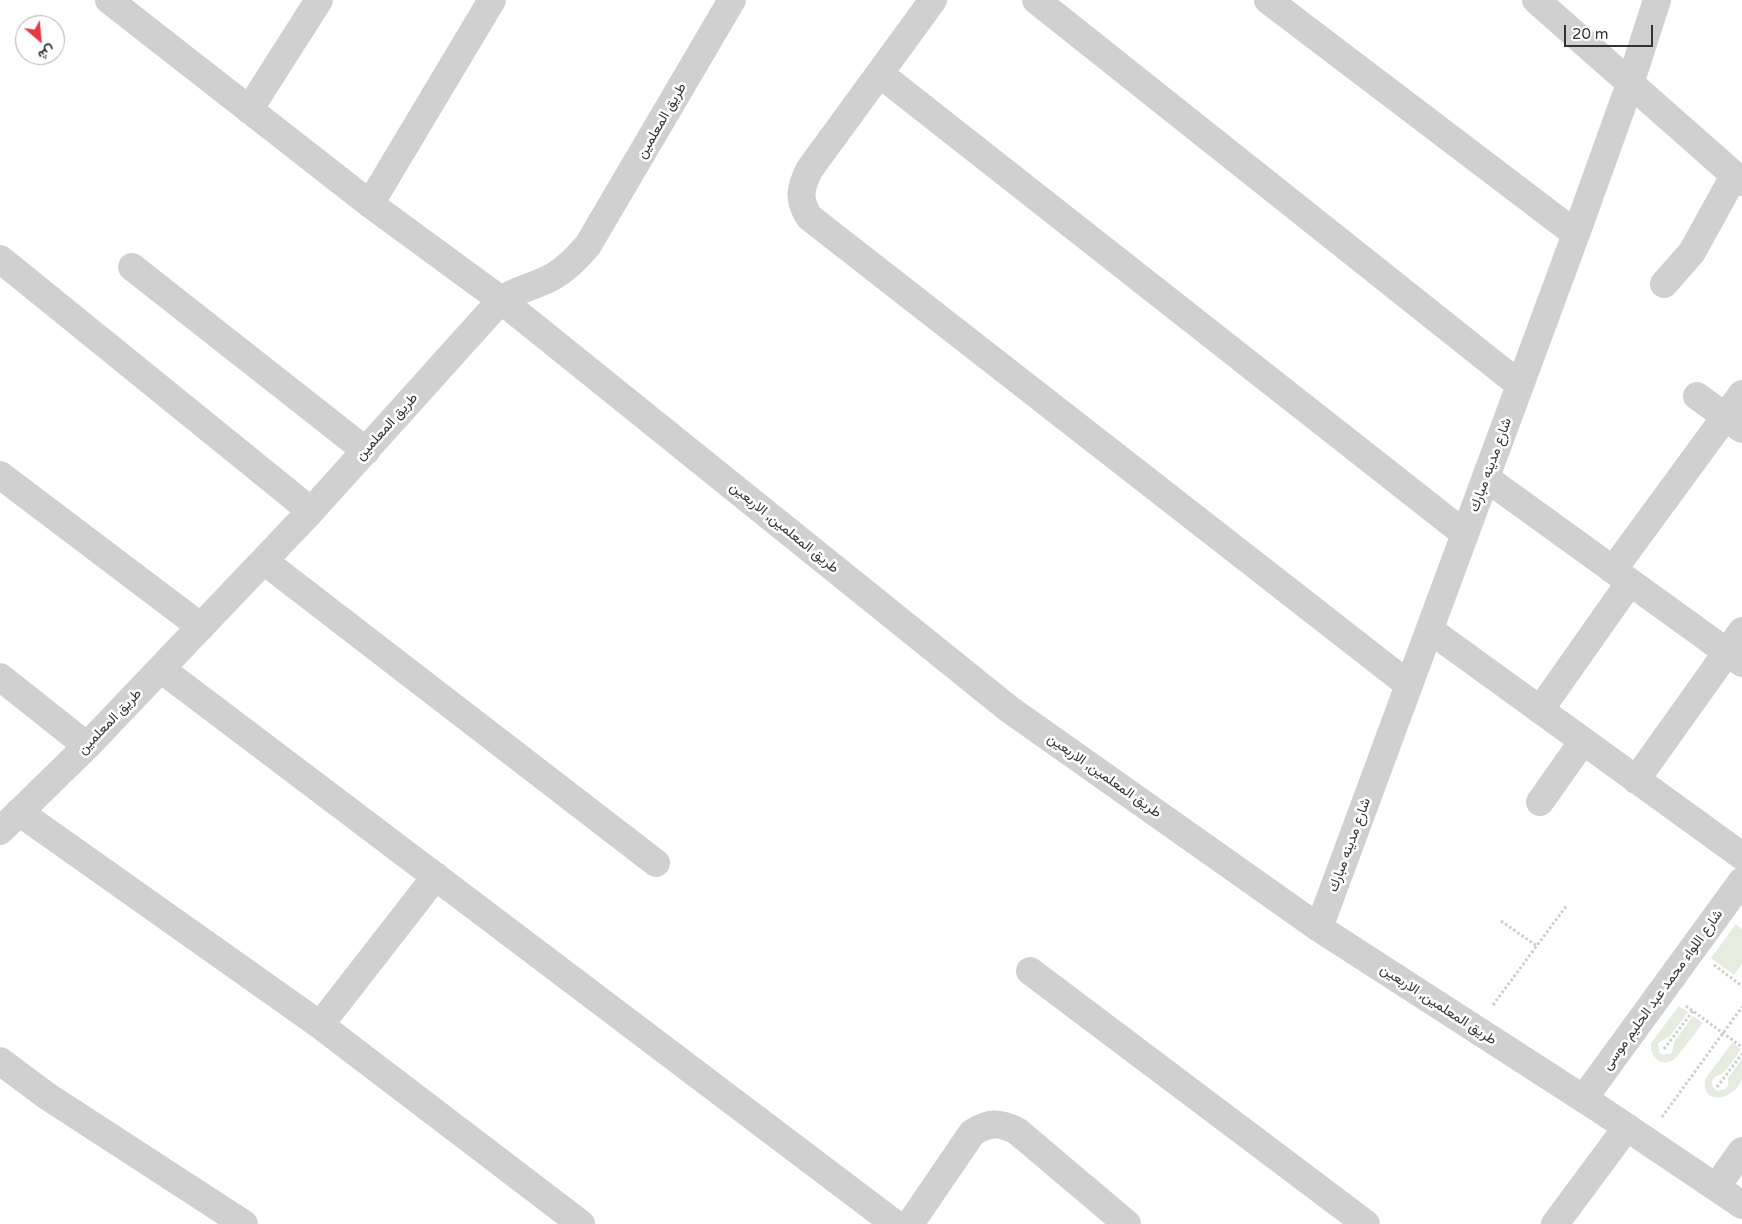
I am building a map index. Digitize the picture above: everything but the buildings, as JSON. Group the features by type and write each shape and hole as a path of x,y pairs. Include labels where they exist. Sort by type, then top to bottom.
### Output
{"street":[{"name":"طريق المعلمين, الاربعين","path":"109,0 370,204 501,300 1009,710 1319,928 1584,1098 1717,1186 1742,1205"},
{"path":"249,110 318,0"},
{"path":"370,204 492,0"},
{"name":"طريق المعلمين","path":"0,831 87,746 312,511 501,300 508,295 553,277 578,257 588,245 732,0"},
{"path":"933,0 807,175 801,199 809,217 1409,685"},
{"path":"1036,0 1520,385"},
{"path":"1268,0 1298,9 1576,234"},
{"path":"1536,0 1738,179 1692,252 1664,284"},
{"name":"شارع مدينه مبارك","path":"1319,928 1576,234 1630,84 1657,0"},
{"path":"880,74 1465,534"},
{"path":"0,259 312,511"},
{"path":"132,267 366,450"},
{"path":"1540,710 1622,576 1734,423 1742,394"},
{"path":"1697,396 1734,423"},
{"path":"0,475 201,627"},
{"path":"1486,478 1622,576 1737,649 1636,780"},
{"path":"264,561 656,863"},
{"path":"1430,630 1742,856"},
{"path":"161,669 896,1224"},
{"path":"0,677 87,746"},
{"path":"1540,802 1583,741"},
{"path":"19,812 320,1025 581,1224"},
{"path":"320,1025 436,876"},
{"name":"شارع اللواء محمد عبد الحليم موسى","path":"1584,1098 1742,881"},
{"path":"1030,971 1366,1224"},
{"path":"0,1061 47,1096 244,1224"},
{"path":"910,1224 972,1133 982,1127 994,1124 1006,1126 1017,1132 1127,1224"},
{"path":"1555,1224 1636,1133"},
{"path":"1717,1186 1742,1152"}],"path":[{"path":"1476,1029 1567,905"},
{"path":"1501,921 1537,946"},
{"path":"1663,989 1742,1047"},
{"path":"1636,1133 1723,1033 1742,1008"},
{"path":"1664,1049 1693,1011"},
{"path":"1717,1087 1742,1054"}],"shaded area":[{"path":"1736,924 1742,929 1742,964 1734,975 1711,958"},
{"path":"1679,1006 1688,1012 1670,1036 1658,1043 1659,1052 1663,1055 1672,1053 1674,1042 1693,1016 1703,1023 1675,1059 1661,1062 1652,1053 1651,1043"},
{"path":"1732,1043 1741,1049 1724,1072 1713,1079 1712,1084 1717,1091 1726,1089 1728,1078 1742,1059 1742,1079 1738,1086 1726,1096 1713,1097 1708,1094 1705,1088 1705,1079"}]}
